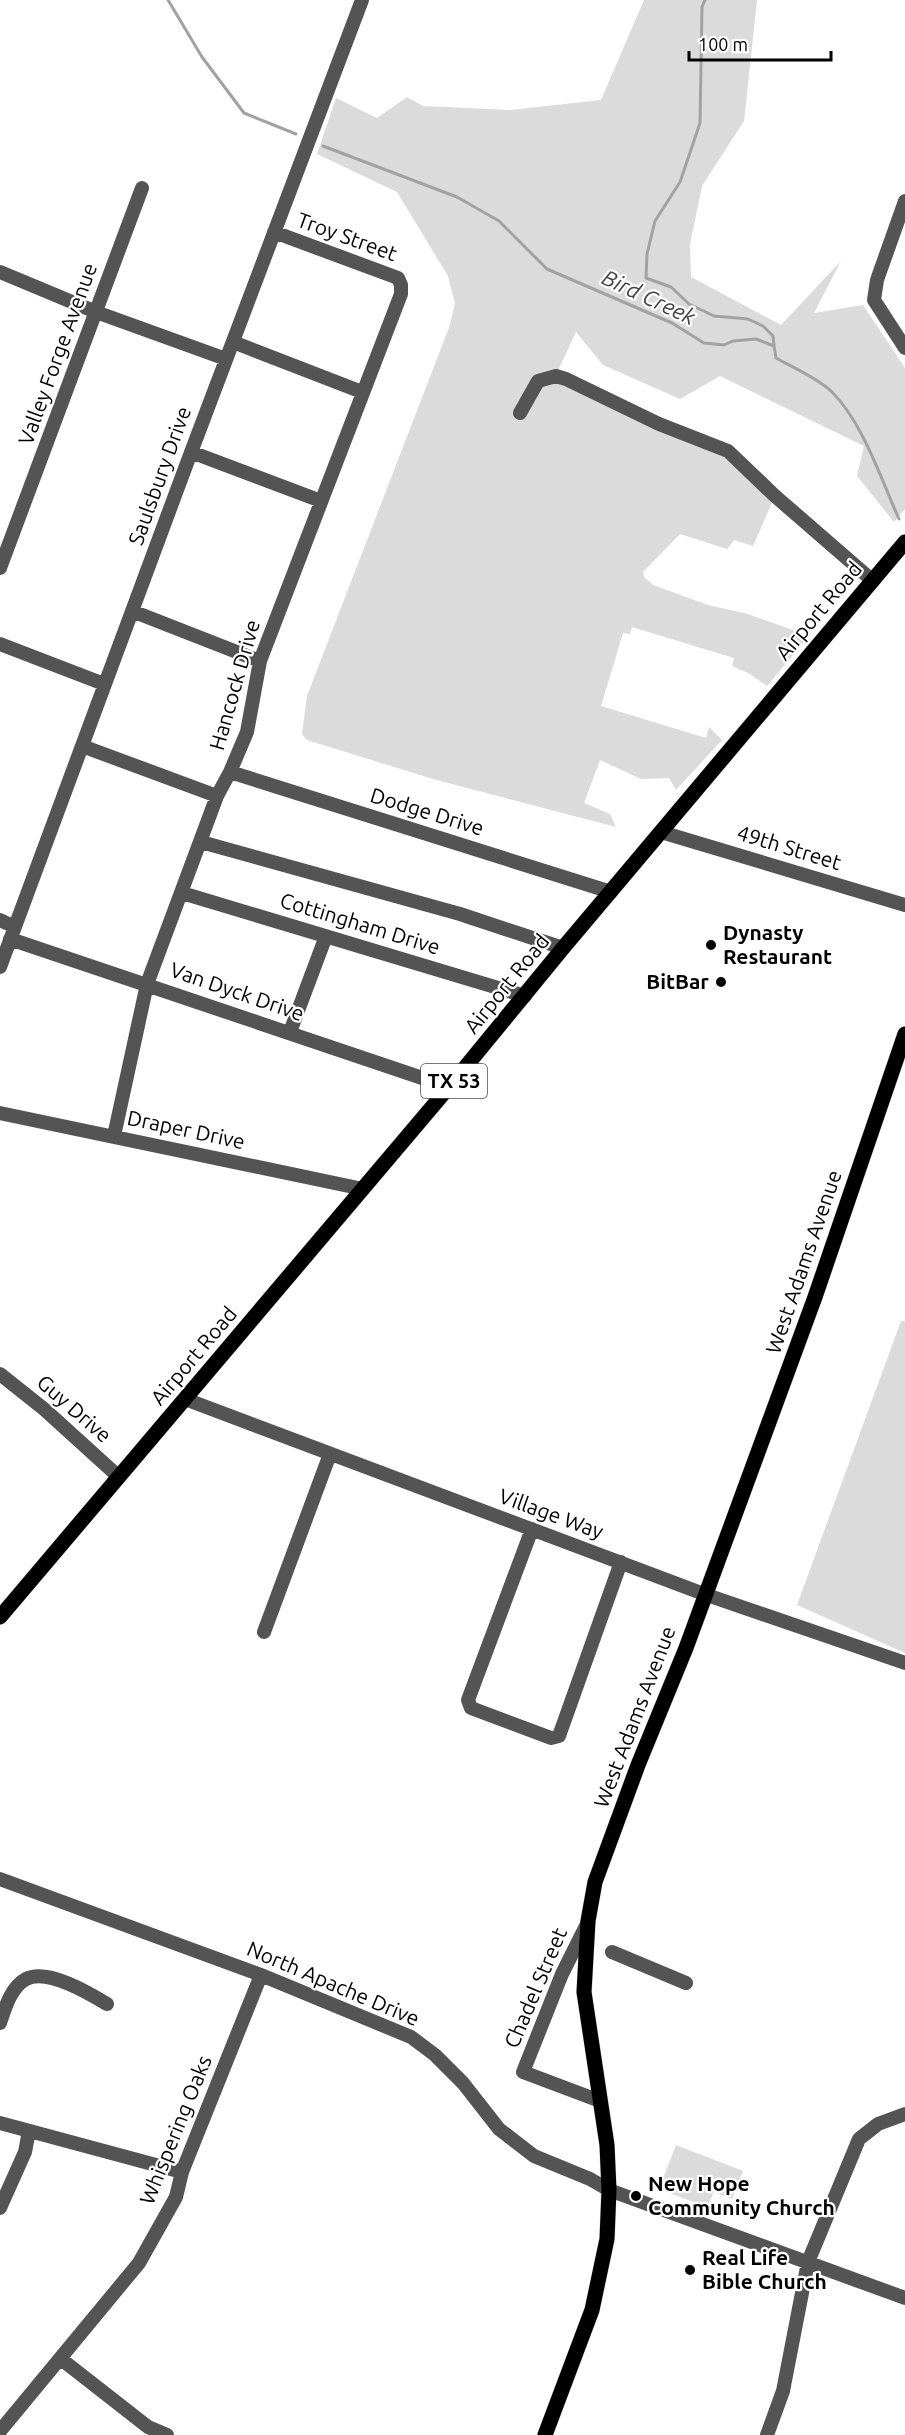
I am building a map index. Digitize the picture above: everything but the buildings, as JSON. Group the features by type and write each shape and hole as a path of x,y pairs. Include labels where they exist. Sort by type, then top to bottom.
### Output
{"main road":[{"name":"Airport Road","path":"0,1617 449,1087 905,542"},
{"name":"West Adams Avenue","path":"545,2435 592,2310 606,2239 609,2190 608,2145 584,1992 588,1921 595,1882 638,1765 686,1648 812,1305 905,1034"}],"street":[{"name":"Saulsbury Drive","path":"0,967 104,684 362,0"},
{"name":"Valley Forge Avenue","path":"0,568 142,188"},
{"path":"905,201 877,280 874,300 905,348"},
{"name":"Troy Street","path":"274,232 398,278 401,285"},
{"path":"0,272 96,312 226,359"},
{"name":"Hancock Drive","path":"114,1136 147,984 218,796 247,732 260,661 401,294 401,285"},
{"path":"233,342 362,392"},
{"path":"520,413 538,381 556,376 659,424 728,451 775,496 873,580"},
{"path":"191,452 321,501"},
{"path":"132,611 260,661"},
{"path":"0,644 104,684"},
{"path":"82,746 218,796"},
{"name":"Dodge Drive","path":"230,772 611,892"},
{"name":"49th Street","path":"661,832 905,905"},
{"path":"201,842 460,914 563,948"},
{"name":"Cottingham Drive","path":"182,893 525,996"},
{"name":"Van Dyck Drive","path":"0,920 13,933 147,984 449,1087"},
{"path":"290,1032 326,936"},
{"name":"Draper Drive","path":"0,1113 363,1189"},
{"name":"Guy Drive","path":"0,1374 44,1408 119,1477"},
{"name":"Village Way","path":"184,1399 704,1594 905,1663"},
{"path":"264,1632 330,1454"},
{"path":"532,1529 468,1700 471,1708 551,1738 560,1736 621,1562"},
{"name":"North Apache Drive","path":"0,1879 261,1975 411,2037 435,2055 463,2083 498,2129 534,2156 590,2179 609,2190 905,2298"},
{"name":"Chadel Street","path":"588,1921 562,1974 523,2072 600,2101"},
{"path":"612,1952 686,1983"},
{"name":"Whispering Oaks","path":"0,2431 139,2263 176,2197 182,2172 261,1975"},
{"path":"0,2023 16,1987 26,1979 39,1976 76,1987 107,2004"},
{"path":"767,2435 783,2391 808,2262 859,2139 878,2124 905,2114"},
{"path":"0,2123 182,2172"},
{"path":"0,2208 24,2152 29,2131"},
{"path":"61,2359 147,2431 168,2435"}],"shaded area":[{"path":"644,0 757,0 744,121 702,186 690,244 691,277 781,325 841,261 814,313 863,305 905,368 905,509 894,522 857,476 864,446 720,376 680,399 603,365 576,332 556,375 728,451 775,496 753,546 734,540 727,549 680,534 643,572 644,577 653,585 708,605 748,614 809,636 767,686 750,674 732,666 734,658 632,627 630,634 623,633 601,706 706,738 709,727 722,740 676,790 669,778 641,779 600,760 584,803 610,814 616,827 433,779 307,740 302,734 307,696 450,325 455,303 448,276 397,192 317,154 336,98 377,118 407,97 423,106 510,110 601,100"},
{"path":"901,1321 905,1321 905,1653 797,1605"},
{"path":"676,2145 743,2171 732,2199 714,2192 707,2207 659,2189"}],"waterway":[{"name":"Bird Creek","path":"168,0 202,57 244,113 296,134"},
{"path":"705,0 702,7 700,123 680,182 655,221 647,254 646,278 671,287 689,304 714,316 748,319 763,326 773,336 774,346"},
{"name":"Bird Creek","path":"323,146 457,197 499,221 547,269 672,323 704,343 724,345 733,341 756,339 774,346 776,358 820,382 843,405 862,435 899,519"}],"place":[{"name":"Dynasty Restaurant","path":"711,945"},
{"name":"BitBar","path":"721,982"},
{"name":"New Hope Community Church","path":"636,2196"},
{"name":"Real Life Bible Church","path":"690,2270"}]}
